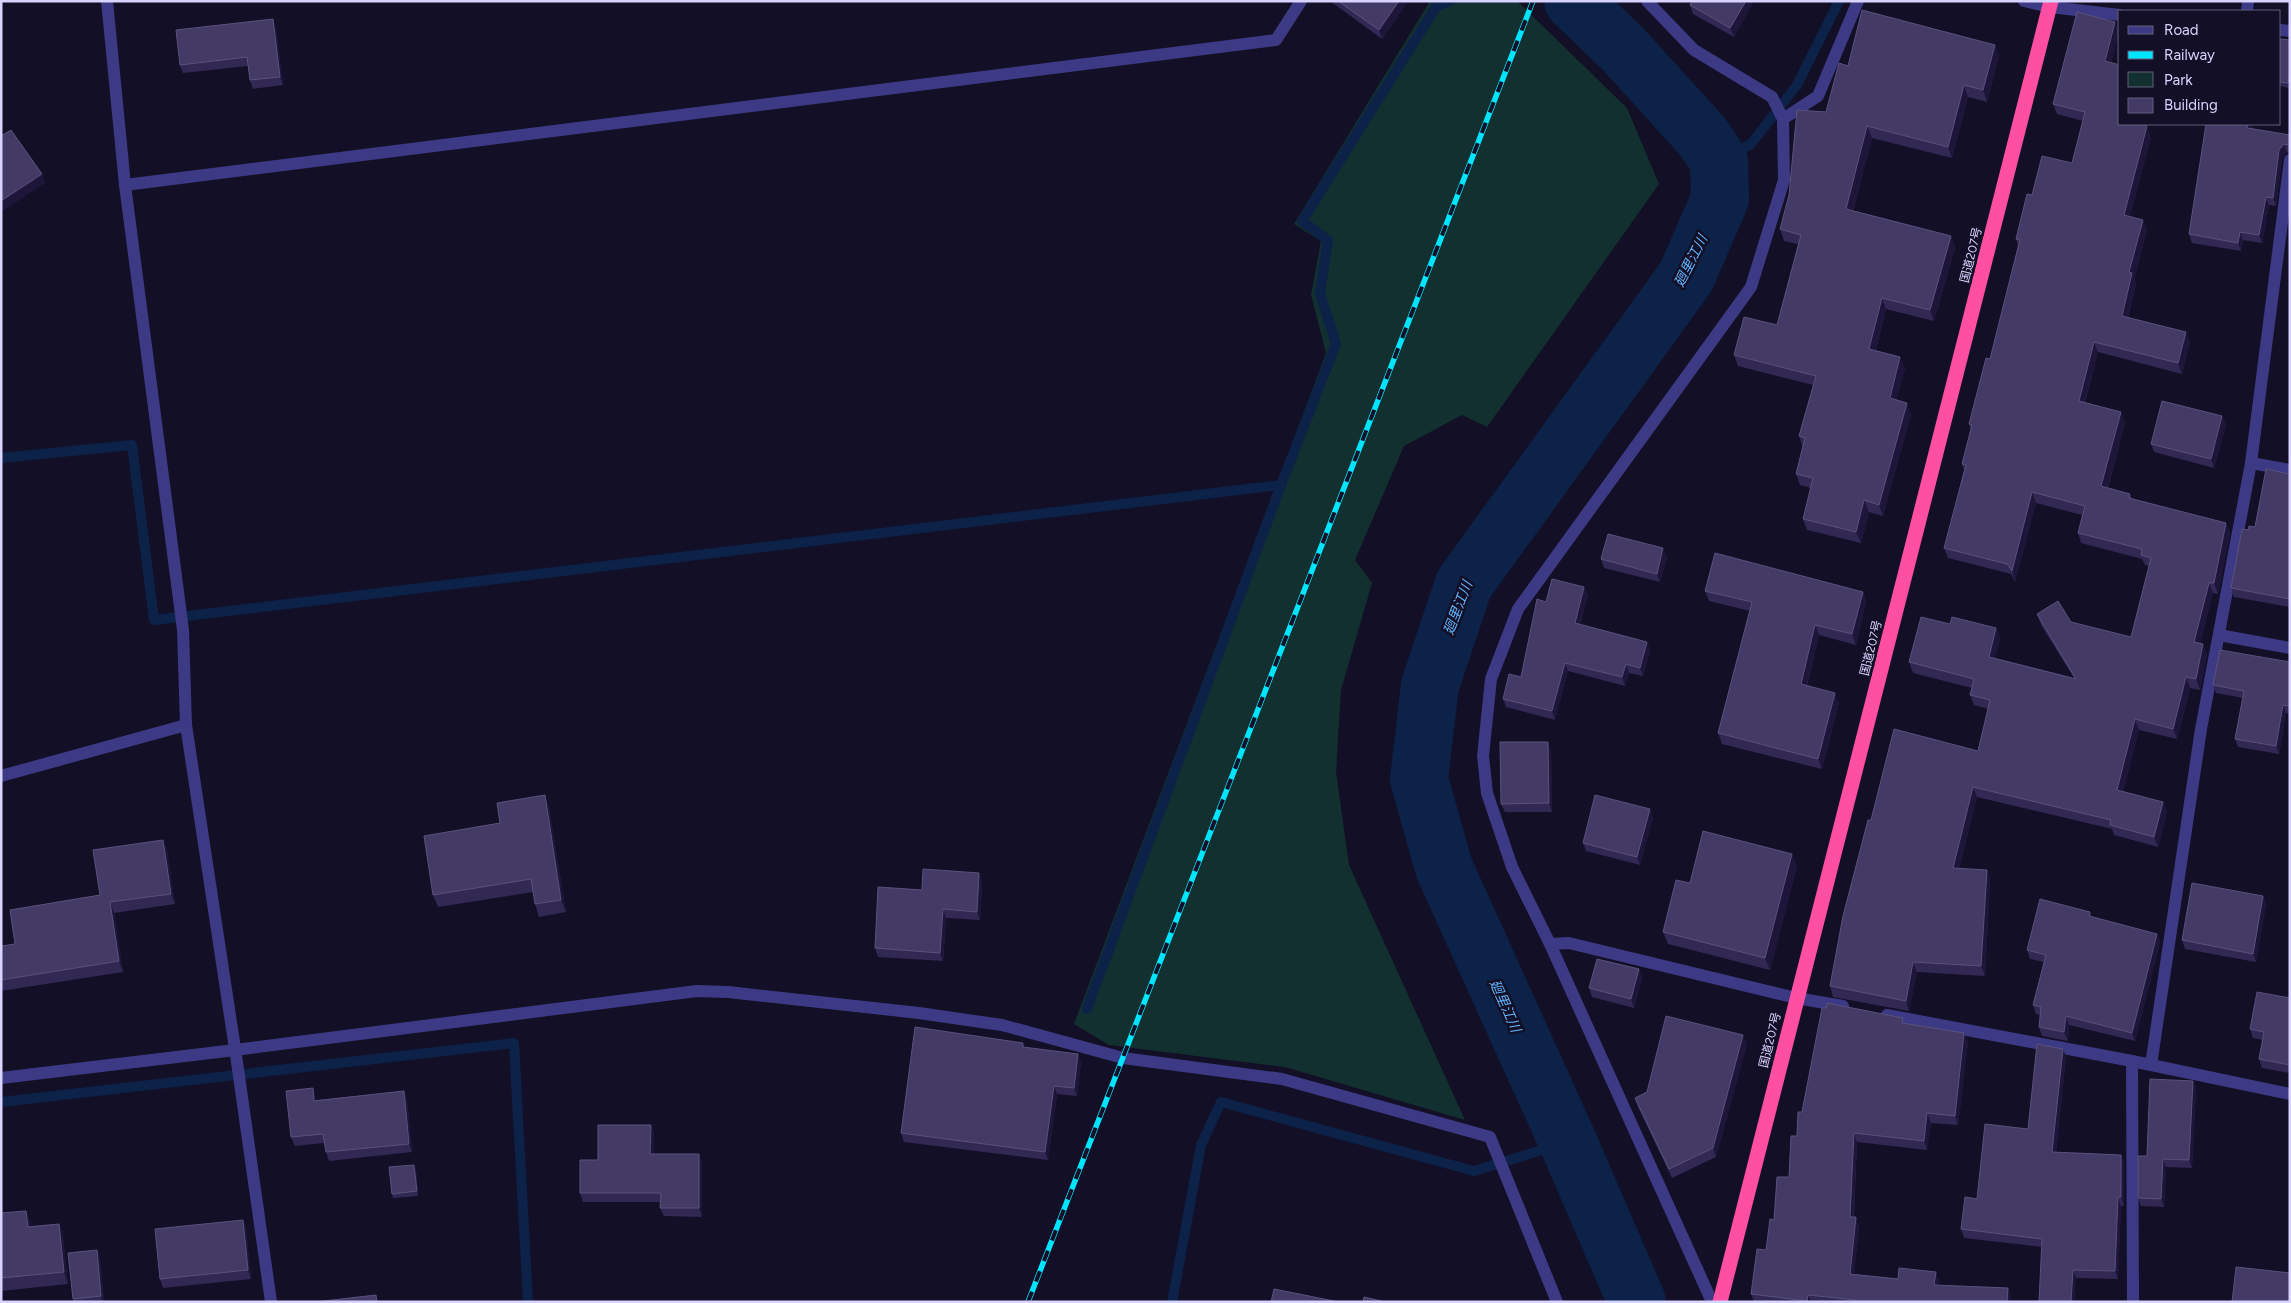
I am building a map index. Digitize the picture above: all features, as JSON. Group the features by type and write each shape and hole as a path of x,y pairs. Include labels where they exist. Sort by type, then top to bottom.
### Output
{"highway":[{"name":"国道207号","path":"1720,1302 2050,4"}],"street":[{"path":"107,1 125,185 183,630 186,726 241,1088 270,1302"},
{"path":"125,185 1276,40 1301,1"},
{"path":"1647,1 1694,50 1772,97 1783,119 1784,180 1751,287 1518,609 1491,679 1483,756 1488,793 1512,867 1550,944 1712,1302"},
{"path":"1783,119 1818,96 1858,1"},
{"path":"2024,1 2118,15"},
{"path":"2151,1065 2201,729 2251,463 2290,160"},
{"path":"2251,463 2290,470"},
{"path":"2219,635 2290,648"},
{"path":"1,776 186,726"},
{"path":"1550,944 1569,943 1796,998 1854,1008"},
{"path":"1,1078 236,1056 697,991 728,992 919,1013 1002,1025 1123,1058 1282,1079 1490,1138 1557,1302"},
{"path":"1873,1012 2132,1061 2290,1094"},
{"path":"2132,1061 2133,1302"}],"green space":[{"path":"1430,1 1517,1 1627,108 1659,184 1487,427 1462,415 1404,446 1355,560 1372,583 1341,690 1336,772 1349,865 1465,1120 1285,1067 1109,1045 1074,1024 1326,353 1311,295 1321,241 1294,224"}],"building":[{"path":"1338,1 1399,1 1379,30"},
{"path":"1692,1 1746,1 1730,28 1690,5"},
{"path":"1862,10 1995,45 1983,90 1964,85 1948,147 1867,126 1846,209 1951,236 1930,310 1882,298 1869,349 1900,357 1890,398 1907,403 1879,505 1864,500 1856,532 1803,519 1813,478 1796,474 1805,438 1799,436 1816,376 1734,355 1744,317 1777,325 1801,235 1780,229 1789,195 1797,110 1826,112 1839,63 1848,66"},
{"path":"2077,12 2115,22 2105,61 2118,64 2118,125 2147,126 2124,215 2143,220 2129,272 2132,273 2122,316 2186,332 2178,363 2094,342 2079,401 2121,412 2101,486 2130,494 2129,498 2226,523 2214,583 2209,583 2194,642 2203,644 2196,679 2186,677 2173,729 2135,719 2117,790 2163,802 2154,837 2110,825 2111,820 1973,787 1953,868 1987,870 1981,966 1913,962 1906,1001 1830,986 1843,916 1868,820 1871,820 1894,729 1978,751 1990,700 1970,695 1974,679 1909,662 1921,617 1950,624 1952,617 1996,628 1989,657 2076,679 2037,614 2058,601 2071,622 2131,637 2151,558 2141,555 2142,549 2078,533 2085,506 2032,492 2012,571 2007,564 1944,548 1966,465 1962,464 1972,425 1969,424 1986,358 1990,359 2020,240 2016,239 2027,194 2032,195 2042,156 2072,163 2085,112 2053,104"},
{"path":"273,19 280,77 250,80 247,57 180,65 176,30"},
{"path":"2281,39 2290,40 2288,83 2281,82"},
{"path":"2206,125 2248,125 2247,128 2290,135 2290,145 2284,144 2279,150 2273,198 2266,197 2259,235 2240,232 2238,243 2189,234"},
{"path":"11,130 42,174 1,201 1,136"},
{"path":"2162,401 2222,416 2211,459 2151,444"},
{"path":"2266,469 2290,474 2290,599 2231,588 2242,529 2248,530 2249,526 2255,527"},
{"path":"1608,534 1663,548 1657,574 1601,559"},
{"path":"1715,553 1863,592 1852,634 1815,625 1801,684 1835,693 1818,759 1718,733 1752,602 1705,591"},
{"path":"1552,579 1584,587 1575,623 1647,642 1640,668 1626,664 1622,677 1565,663 1552,711 1503,699 1509,674 1521,677 1537,599 1546,602"},
{"path":"2220,650 2290,662 2290,706 2283,705 2276,746 2235,739 2244,691 2213,685"},
{"path":"1500,742 1548,742 1549,803 1501,804"},
{"path":"545,795 561,900 535,904 531,879 433,895 424,836 500,823 497,803"},
{"path":"1595,795 1650,809 1637,857 1583,843"},
{"path":"1703,831 1792,854 1765,958 1663,932 1676,880 1690,883"},
{"path":"163,840 171,894 110,902 119,961 1,980 1,946 15,944 10,910 100,895 93,850"},
{"path":"923,869 979,873 977,912 943,909 940,953 875,948 878,887 922,890"},
{"path":"2192,883 2263,896 2253,954 2182,940"},
{"path":"2040,899 2090,912 2089,916 2157,934 2132,1033 2066,1016 2064,1032 2039,1027 2041,1007 2033,1005 2046,955 2027,950"},
{"path":"1597,959 1639,969 1631,999 1589,988"},
{"path":"2257,992 2290,998 2290,1065 2259,1059 2264,1032 2250,1029"},
{"path":"1827,1003 1903,1018 1902,1023 1964,1033 1955,1116 1927,1113 1924,1141 1854,1133 1850,1217 1856,1217 1850,1274 1898,1279 1899,1268 1936,1272 1934,1285 2008,1288 2007,1302 1856,1302 1856,1300 1808,1295 1807,1301 1751,1294 1757,1249 1766,1250 1770,1219 1774,1220 1777,1177 1789,1177 1791,1136 1797,1136 1798,1112 1802,1112 1822,1008 1826,1008"},
{"path":"1666,1016 1743,1035 1713,1148 1669,1169 1635,1098 1647,1092"},
{"path":"915,1027 1023,1043 1023,1047 1078,1054 1074,1088 1054,1086 1045,1152 901,1133"},
{"path":"2037,1044 2063,1049 2052,1152 2121,1155 2121,1197 2118,1197 2115,1271 2073,1270 2071,1302 2039,1302 2042,1239 1961,1229 1965,1197 1977,1199 1985,1124 2028,1129"},
{"path":"2150,1079 2193,1081 2189,1160 2163,1159 2161,1199 2138,1198 2138,1156 2147,1156"},
{"path":"313,1088 314,1101 404,1091 409,1144 326,1152 323,1134 291,1137 286,1091"},
{"path":"598,1125 651,1125 650,1154 699,1154 699,1208 660,1208 661,1193 580,1193 580,1160 598,1160"},
{"path":"414,1165 417,1191 392,1194 389,1167"},
{"path":"26,1211 28,1227 59,1224 64,1272 1,1278 1,1213"},
{"path":"243,1220 248,1270 160,1279 155,1229"},
{"path":"97,1250 101,1296 73,1299 68,1253"},
{"path":"2236,1267 2290,1273 2290,1302 2232,1302"},
{"path":"1274,1289 1339,1302 1271,1302"},
{"path":"376,1295 377,1302 315,1302"},
{"path":"1364,1297 1386,1302 1363,1302"}],"waterway":[{"path":"1,458 132,445 154,620 1281,485 1336,344 1320,293 1328,240 1302,221 1436,7 1450,1"},
{"name":"廻里江川","path":"1573,1 1623,49 1703,137 1719,161 1720,199 1686,277 1464,584 1430,685 1419,779 1444,868 1568,1142 1637,1302"},
{"path":"1719,161 1751,144 1797,85 1839,1"},
{"path":"1087,1009 1281,485"},
{"path":"1,1102 514,1043 528,1302"},
{"path":"1172,1302 1201,1145 1221,1102 1474,1171 1568,1142"}],"railway":[{"path":"1028,1302 1533,1"}]}
